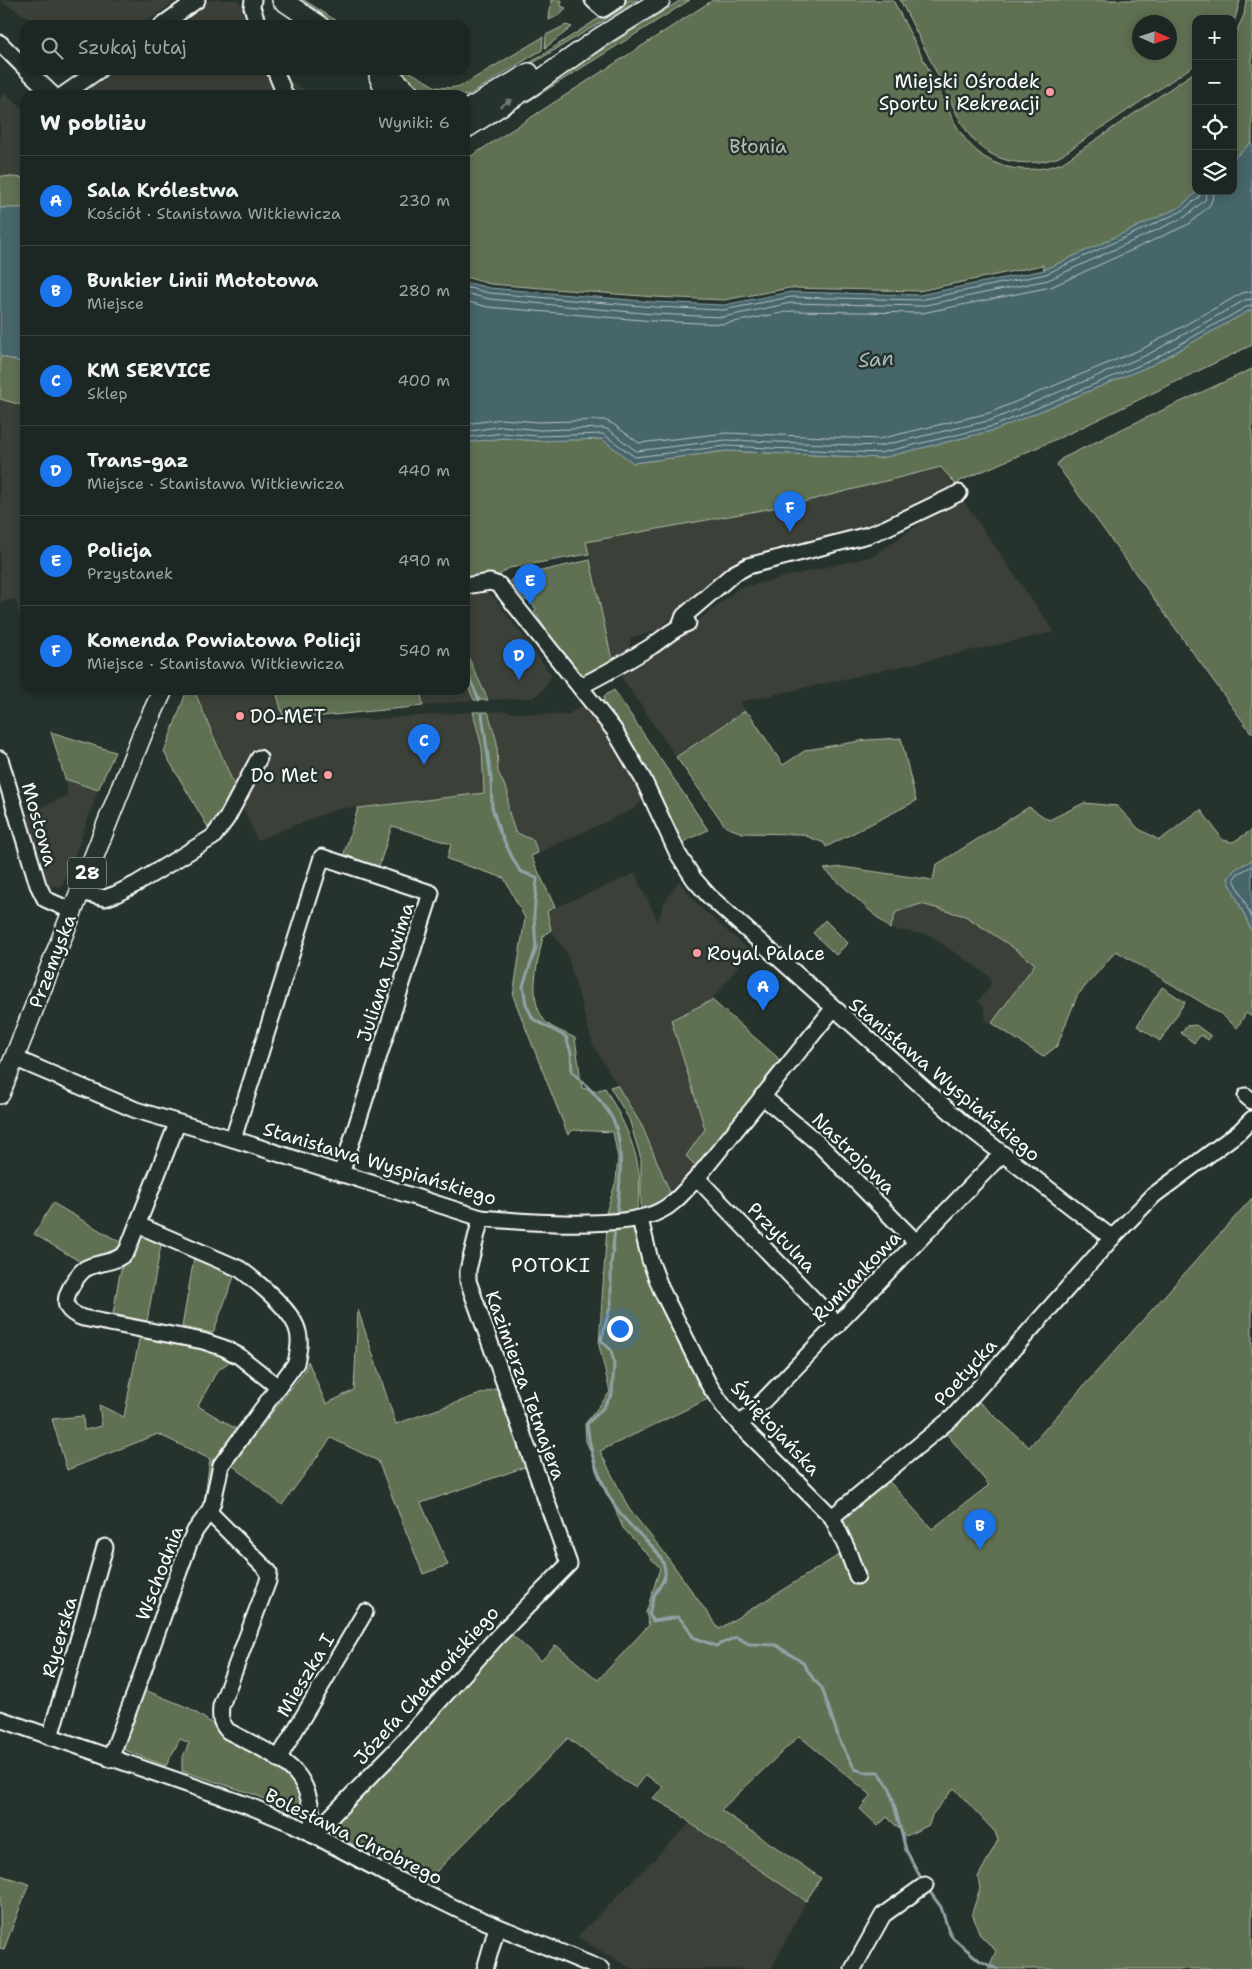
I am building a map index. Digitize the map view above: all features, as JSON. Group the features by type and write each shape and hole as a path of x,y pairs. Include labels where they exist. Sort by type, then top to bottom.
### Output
{"main road":[{"path":"282,0 312,20"},
{"path":"470,126 534,85 599,38 660,0"},
{"path":"470,108 544,64 599,38"},
{"path":"380,75 385,90"},
{"path":"381,75 390,90"},
{"path":"383,75 404,90"},
{"name":"Przemyska","path":"0,1094 142,734 161,695"}],"street":[{"path":"169,20 197,0"},
{"path":"254,0 254,14 256,20"},
{"path":"598,4 617,0"},
{"path":"0,43 20,63"},
{"path":"32,75 48,90"},
{"path":"70,90 91,75"},
{"path":"277,75 283,90"},
{"path":"581,686 652,646 678,627 693,622 765,561 868,535 959,493"},
{"path":"470,585 490,582 499,585 614,730 630,755 678,854 694,879 723,910 833,1009"},
{"name":"Mostowa","path":"0,758 38,886 45,899 72,911"},
{"path":"80,892 105,898 116,894 136,884 212,837 226,818 259,758"},
{"name":"Juliana Tuwima","path":"233,1139 322,857 431,893 341,1174"},
{"name":"Stanisława Wyspiańskiego","path":"14,1058 136,1110 481,1218 518,1222 610,1222 640,1219 660,1212 676,1200 697,1178 833,1009 1001,1155 1112,1238"},
{"name":"Nastrojowa","path":"762,1096 819,1144 916,1242"},
{"path":"1112,1238 1154,1195 1239,1132 1252,1119"},
{"path":"177,1124 127,1251 121,1258 89,1267 81,1272 66,1294 66,1305 71,1312 84,1318 203,1341 224,1348 240,1356 278,1387"},
{"name":"Rumiankowa","path":"740,1425 1001,1155"},
{"name":"Przytulna","path":"697,1178 838,1325"},
{"name":"Kazimierza Tetmajera","path":"481,1218 468,1281 568,1564"},
{"name":"Świętojańska","path":"640,1219 650,1260 661,1289 709,1384 724,1407 740,1425 832,1517 857,1576"},
{"name":"Wschodnia","path":"110,1759 136,1693 194,1531 209,1512 214,1502 221,1465 296,1363 300,1344 298,1330 291,1317 253,1279 240,1269 138,1225"},
{"name":"Poetycka","path":"832,1517 953,1417 1112,1238"},
{"path":"209,1512 269,1572 268,1581 222,1706 220,1718 228,1731 278,1759 296,1773 308,1796 313,1814 313,1835"},
{"name":"Rycerska","path":"50,1738 105,1547"},
{"name":"Józefa Chełmońskiego","path":"313,1835 391,1755 498,1636 568,1564"},
{"name":"Mieszka I","path":"278,1759 366,1612"},
{"name":"Bolesława Chrobrego","path":"0,1720 247,1805 293,1824 407,1884 497,1927 601,1969"},
{"path":"853,1969 883,1915 924,1885"},
{"path":"485,1969 497,1927"}],"shaded area":[{"path":"0,0 177,0 148,20 32,20"},
{"path":"210,0 237,0 245,9 249,20 183,20"},
{"path":"106,75 270,75 274,87 291,81 306,90 85,90"},
{"path":"5,93 20,106 20,178 0,176 0,99"},
{"path":"0,399 20,405 20,618 15,599 0,602"},
{"path":"941,467 956,489 903,516 732,564 662,626 663,629 630,638 630,649 612,660 586,542 795,504"},
{"path":"960,496 1054,632 740,702 745,711 676,757 618,672 685,631 739,588 873,556"},
{"path":"470,590 481,590 493,596 552,675 543,690 533,698 488,700 470,661"},
{"path":"470,691 474,700 423,706 421,695 470,695"},
{"path":"196,695 278,695 285,720 379,719 473,712 482,748 484,793 337,809 257,840"},
{"path":"582,706 589,706 644,799 634,809 538,853 533,840 515,832 508,809 508,792 498,772 497,742 488,712 506,711 512,713 562,715 569,714"},
{"path":"65,779 98,790 73,861 61,887 46,885 23,816 68,795"},
{"path":"636,873 638,881 658,921 664,903 679,881 699,906 750,951 712,1000 671,1020 705,1130 686,1155 698,1168 672,1197 642,1126 593,1045 567,954 551,930 547,911"},
{"path":"921,904 965,916 1035,964 992,1023 986,1020 984,1007 978,1001 989,988 991,981 988,975 929,935 890,929 896,912"},
{"path":"690,1823 806,1901 771,1969 632,1969 577,1937"}],"green space":[{"path":"296,0 304,0 335,20 326,20"},
{"path":"551,0 562,0 561,6 566,8 559,15 549,20"},
{"path":"627,0 638,0 523,69 525,66"},
{"path":"681,0 690,0 481,131 479,127"},
{"name":"Błonia","path":"713,0 893,0 963,136 984,156 995,163 1008,167 1035,169 1062,163 1192,74 1194,195 1180,207 1044,270 1043,265 919,291 790,288 724,300 654,297 490,284 470,278 470,157"},
{"name":"Miejski Ośrodek Sportu i Rekreacji","path":"900,0 1240,0 1236,15 1192,15 1192,67 1059,157 1034,163 1021,163 997,157 977,143 968,133"},
{"path":"1246,0 1252,0 1252,142 1237,155 1237,30 1244,15"},
{"path":"566,25 572,27 545,48 546,35"},
{"path":"543,37 542,50 470,94 470,90 420,90 400,75 416,75 436,87 450,88 461,86"},
{"path":"0,176 20,178 20,208 0,208"},
{"path":"1252,309 1252,345 1068,434 960,481 957,486 941,467 795,504 586,542 589,554 509,568 498,576 470,581 471,442 504,438 538,441 602,439 633,463 726,451 881,458 995,430 1152,365"},
{"path":"0,356 20,362 20,405 0,399"},
{"path":"1252,369 1252,734 1057,465 1061,459 1126,427"},
{"path":"590,560 612,660 590,673 582,675 560,652 529,600 526,601 508,583 514,577"},
{"path":"470,661 488,700 474,700 470,691"},
{"path":"614,690 708,830 677,845 604,705 604,696"},
{"path":"185,695 196,695 234,785 217,820 209,829 164,752"},
{"path":"277,695 421,695 423,706 284,720"},
{"path":"745,711 751,716 783,765 806,750 866,740 901,738 916,801 826,847 824,843 801,834 742,833 726,827 676,757"},
{"path":"473,712 488,712 497,742 498,772 508,792 508,809 515,832 533,840 538,853 531,856 555,907 547,911 551,930 543,936 535,979 536,1001 539,1011 544,1020 550,1025 575,1038 582,1088 595,1091 605,1088 621,1117 633,1147 640,1179 636,1212 623,1215 622,1213 606,1213 616,1181 618,1158 613,1132 573,1130 568,1135 513,996 525,918 504,878 447,859 451,844 392,826 378,869 343,857 358,808 484,793 482,748"},
{"path":"51,732 115,752 98,790 65,779"},
{"path":"1084,803 1117,806 1139,829 1159,840 1201,810 1223,840 1233,842 1252,830 1252,860 1234,870 1228,879 1252,932 1252,1017 1246,1013 1237,1028 1221,1014 1116,951 1077,996 1057,1046 1043,1057 992,1023 1035,964 965,916 921,904 896,912 890,929 824,869 842,867 933,880 936,865 1029,807 1049,820"},
{"path":"825,920 848,943 836,955 813,933"},
{"path":"1162,987 1185,1002 1160,1041 1137,1026"},
{"path":"712,1000 777,1057 779,1062 698,1168 686,1156 705,1129 671,1020"},
{"path":"1196,1025 1211,1036 1208,1040 1201,1035 1194,1043 1181,1033 1186,1026"},
{"path":"617,1085 642,1126 672,1197 663,1204 641,1211 641,1159 629,1119 610,1087"},
{"path":"1252,1198 1252,1969 988,1969 996,1951 980,1935 972,1913 980,1888 978,1877 998,1840 995,1832 954,1788 932,1815 929,1825 906,1836 887,1817 878,1826 860,1809 871,1795 799,1736 721,1810 821,1878 806,1901 690,1823 679,1813 653,1798 663,1787 646,1775 636,1788 568,1738 431,1877 425,1879 338,1837 342,1830 331,1821 509,1632 541,1661 556,1645 598,1680 649,1625 646,1613 660,1568 623,1528 586,1441 585,1424 610,1392 599,1345 607,1227 620,1230 621,1228 630,1228 635,1231 710,1398 600,1451 629,1509 663,1551 719,1629 839,1555 850,1580 863,1574 855,1546 842,1518 888,1480 932,1529 989,1485 945,1432 979,1402 1029,1447"},
{"path":"53,1203 123,1244 120,1252 84,1264 34,1234"},
{"path":"141,1235 157,1241 161,1245 147,1321 113,1314 118,1282 124,1261 128,1251"},
{"path":"194,1258 215,1264 235,1274 213,1333 182,1327"},
{"path":"358,1310 396,1424 500,1387 528,1466 421,1503 448,1565 423,1574 378,1461 331,1438 282,1505 232,1465 305,1370 308,1361 326,1404 354,1390"},
{"path":"140,1335 218,1350 233,1359 217,1371 198,1406 238,1430 215,1464 204,1504 210,1459 158,1434 67,1470 52,1419 83,1416 84,1430 102,1426 99,1405 124,1417"},
{"path":"145,1690 189,1708 267,1760 288,1771 307,1806 302,1815 253,1794 182,1771 182,1759 189,1743 180,1739 166,1766 122,1749"},
{"path":"0,1875 29,1884 4,1949 0,1948"}],"water":[{"name":"San","path":"1252,142 1252,309 1152,365 995,430 881,458 726,451 633,463 602,439 538,441 504,438 470,443 470,283 490,288 654,302 724,305 790,292 919,295 1044,270 1180,207 1194,195 1237,195 1237,155"},
{"path":"0,208 20,208 20,362 0,356"},
{"path":"1252,860 1252,932 1228,879 1234,870"}],"waterway":[{"path":"470,679 479,700"},
{"path":"482,714 491,778 492,807 499,830 520,871 537,878 534,915 536,948 523,986 526,1004 533,1019 566,1037 571,1053 572,1072 588,1087 611,1116 620,1150 617,1212"},
{"path":"615,1229 611,1265 611,1304 601,1340 611,1350 614,1364 612,1394 603,1408 587,1424 596,1467 607,1493 623,1517 654,1548 665,1568 664,1578 654,1596 649,1614 653,1621 678,1617 686,1625 693,1637 716,1646 736,1637 749,1644 776,1645 803,1663 814,1680 822,1688 840,1742 855,1769 864,1772 879,1772 890,1789 906,1850 922,1880"},
{"path":"927,1888 941,1907 953,1938 980,1961 997,1969"}],"place":[{"name":"Miejski Ośrodek Sportu i Rekreacji","path":"1050,92"},
{"name":"Komenda Powiatowa Policji","path":"790,532"},
{"name":"Policja","path":"530,605"},
{"name":"Trans-gaz","path":"519,680"},
{"name":"DO-MET","path":"240,716"},
{"name":"KM SERVICE","path":"424,765"},
{"name":"Do Met","path":"328,775"},
{"name":"Royal Palace","path":"697,953"},
{"name":"Sala Królestwa","path":"763,1011"},
{"name":"Bunkier Linii Mołotowa","path":"980,1550"}],"district":[{"name":"POTOKI","path":"551,1265"}]}
